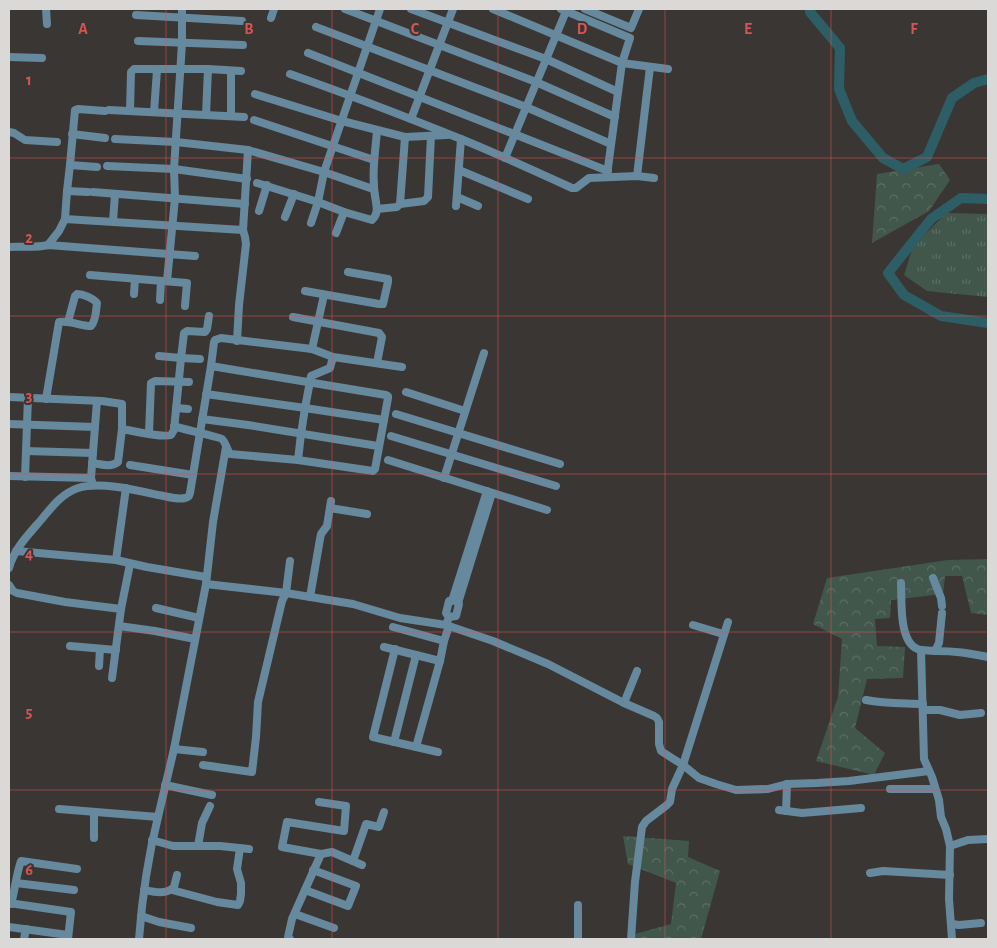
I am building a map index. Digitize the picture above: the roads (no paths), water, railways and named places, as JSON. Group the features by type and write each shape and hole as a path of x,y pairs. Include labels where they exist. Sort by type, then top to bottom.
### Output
{"street":[{"path":"46,9 47,24"},
{"path":"160,300 170,254 175,198 174,169 182,43 182,9"},
{"path":"271,18 274,9"},
{"path":"345,9 536,82 615,117"},
{"path":"310,223 318,202 324,172 380,9"},
{"path":"411,9 546,60 618,92"},
{"path":"411,119 453,9"},
{"path":"493,9 622,63 668,69"},
{"path":"505,158 565,9 630,38 622,63 607,174"},
{"path":"585,9 631,28 639,9"},
{"path":"136,15 242,20"},
{"path":"316,27 526,107 611,144"},
{"path":"138,41 243,45"},
{"path":"308,53 515,134 607,174"},
{"path":"9,57 42,58"},
{"path":"637,176 650,67"},
{"path":"130,111 131,72 136,69 241,71"},
{"path":"154,112 157,70"},
{"path":"206,115 208,70"},
{"path":"231,71 231,116"},
{"path":"290,74 350,95 462,139 572,188 576,188 589,178 607,174 654,178"},
{"path":"255,94 342,121 405,137 451,135"},
{"path":"48,245 66,219 75,110 244,117"},
{"path":"254,120 374,160"},
{"path":"257,183 370,220 376,216 377,210 373,189 377,130"},
{"path":"9,132 25,140 57,142"},
{"path":"72,134 105,138"},
{"path":"377,210 397,207 400,204 428,198 431,136"},
{"path":"400,204 405,137"},
{"path":"115,139 176,142 248,150 324,172 373,189"},
{"path":"456,206 462,139"},
{"path":"237,341 246,244 243,230 248,150"},
{"path":"70,165 96,167"},
{"path":"107,166 174,169 246,179"},
{"path":"459,170 528,199"},
{"path":"259,212 267,186"},
{"path":"67,191 245,204"},
{"path":"113,221 115,194"},
{"path":"285,217 294,194"},
{"path":"457,197 478,206"},
{"path":"336,234 344,212"},
{"path":"66,219 243,230"},
{"path":"9,247 40,247 48,245 194,256"},
{"path":"305,291 383,304 388,279 348,272"},
{"path":"90,275 187,283 185,306"},
{"path":"134,294 135,279"},
{"path":"46,399 59,324 61,321 88,326 93,324 97,303 95,300 77,294 68,322"},
{"path":"312,349 324,295"},
{"path":"122,429 160,436 167,436 173,433 184,332 205,332 209,316"},
{"path":"293,317 380,334 382,337 377,363"},
{"path":"9,476 92,482 169,497 184,498 189,496 215,340 221,338 312,349 333,357 402,367"},
{"path":"444,478 484,354"},
{"path":"159,356 200,359"},
{"path":"298,460 310,378 312,374 330,368 333,357"},
{"path":"174,426 200,434 220,437 230,454 298,460 373,471 375,469 388,396 309,381 211,366"},
{"path":"149,433 151,383 155,381 189,382"},
{"path":"406,392 465,412"},
{"path":"206,394 384,420"},
{"path":"9,397 122,404 122,429 118,462 110,466 92,463"},
{"path":"25,477 28,398"},
{"path":"92,482 97,401"},
{"path":"176,408 188,408"},
{"path":"396,414 560,464"},
{"path":"202,419 378,446"},
{"path":"9,424 95,427"},
{"path":"391,436 556,486"},
{"path":"139,939 152,840 174,750 199,618 226,447"},
{"path":"26,451 93,453"},
{"path":"388,460 547,510"},
{"path":"130,465 193,475"},
{"path":"9,568 16,551 50,508 62,496 92,482"},
{"path":"116,560 126,488"},
{"path":"416,747 440,661 448,622 446,613 449,602 455,602 489,492"},
{"path":"310,597 321,534 328,526 331,504 366,514"},
{"path":"16,551 116,560 206,580 353,604 400,618 448,622 548,664 657,718 660,725 658,744 664,753 699,778 736,790 768,789 787,784 817,784 929,771"},
{"path":"250,782 258,702 282,601 286,593 290,561"},
{"path":"112,678 121,609 130,564"},
{"path":"933,578 941,598 942,609 938,643 935,651"},
{"path":"901,584 905,632 909,641 916,649 955,651 988,657"},
{"path":"9,585 13,592 21,594 121,609"},
{"path":"156,608 199,618"},
{"path":"631,939 635,882 642,827 646,821 669,803 672,789 683,765 728,622"},
{"path":"693,625 724,634"},
{"path":"119,626 195,639"},
{"path":"393,628 444,641"},
{"path":"70,646 116,650"},
{"path":"384,646 440,661"},
{"path":"99,666 100,649"},
{"path":"395,649 373,737 438,752"},
{"path":"921,650 924,759 932,777 950,846 949,899 952,939"},
{"path":"394,742 416,655"},
{"path":"624,703 637,671"},
{"path":"866,700 923,707 960,715 981,714"},
{"path":"174,750 203,752"},
{"path":"203,765 252,772"},
{"path":"165,784 212,795"},
{"path":"787,784 782,810 802,813 861,808"},
{"path":"890,789 935,789"},
{"path":"319,802 346,806 344,831 287,822 282,847 321,854 332,852 362,865"},
{"path":"198,846 202,823 210,806"},
{"path":"59,809 158,817"},
{"path":"94,812 94,838"},
{"path":"353,861 366,824 379,827 384,812"},
{"path":"950,846 968,840 988,839"},
{"path":"152,840 173,846 249,849"},
{"path":"144,890 169,892 172,890 217,902 238,905 240,904 241,894 238,869 240,848"},
{"path":"290,939 288,937 295,914 321,854"},
{"path":"9,927 26,929 49,936 68,937 71,912 10,904 22,861 77,870"},
{"path":"9,870 18,871"},
{"path":"305,890 348,906 356,886 313,870"},
{"path":"870,873 884,871 950,875"},
{"path":"172,890 176,882 176,875"},
{"path":"16,883 74,890"},
{"path":"578,905 578,939"},
{"path":"295,914 334,928"},
{"path":"141,916 191,928"},
{"path":"952,924 982,923"},
{"path":"24,939 26,929"}],"waterway":[{"path":"810,9 810,12 840,48 839,89 852,121 883,158 903,169 927,157 952,98 974,83 988,79"},
{"path":"988,199 961,198 931,219 888,273 904,295 941,316 988,323"}]}
